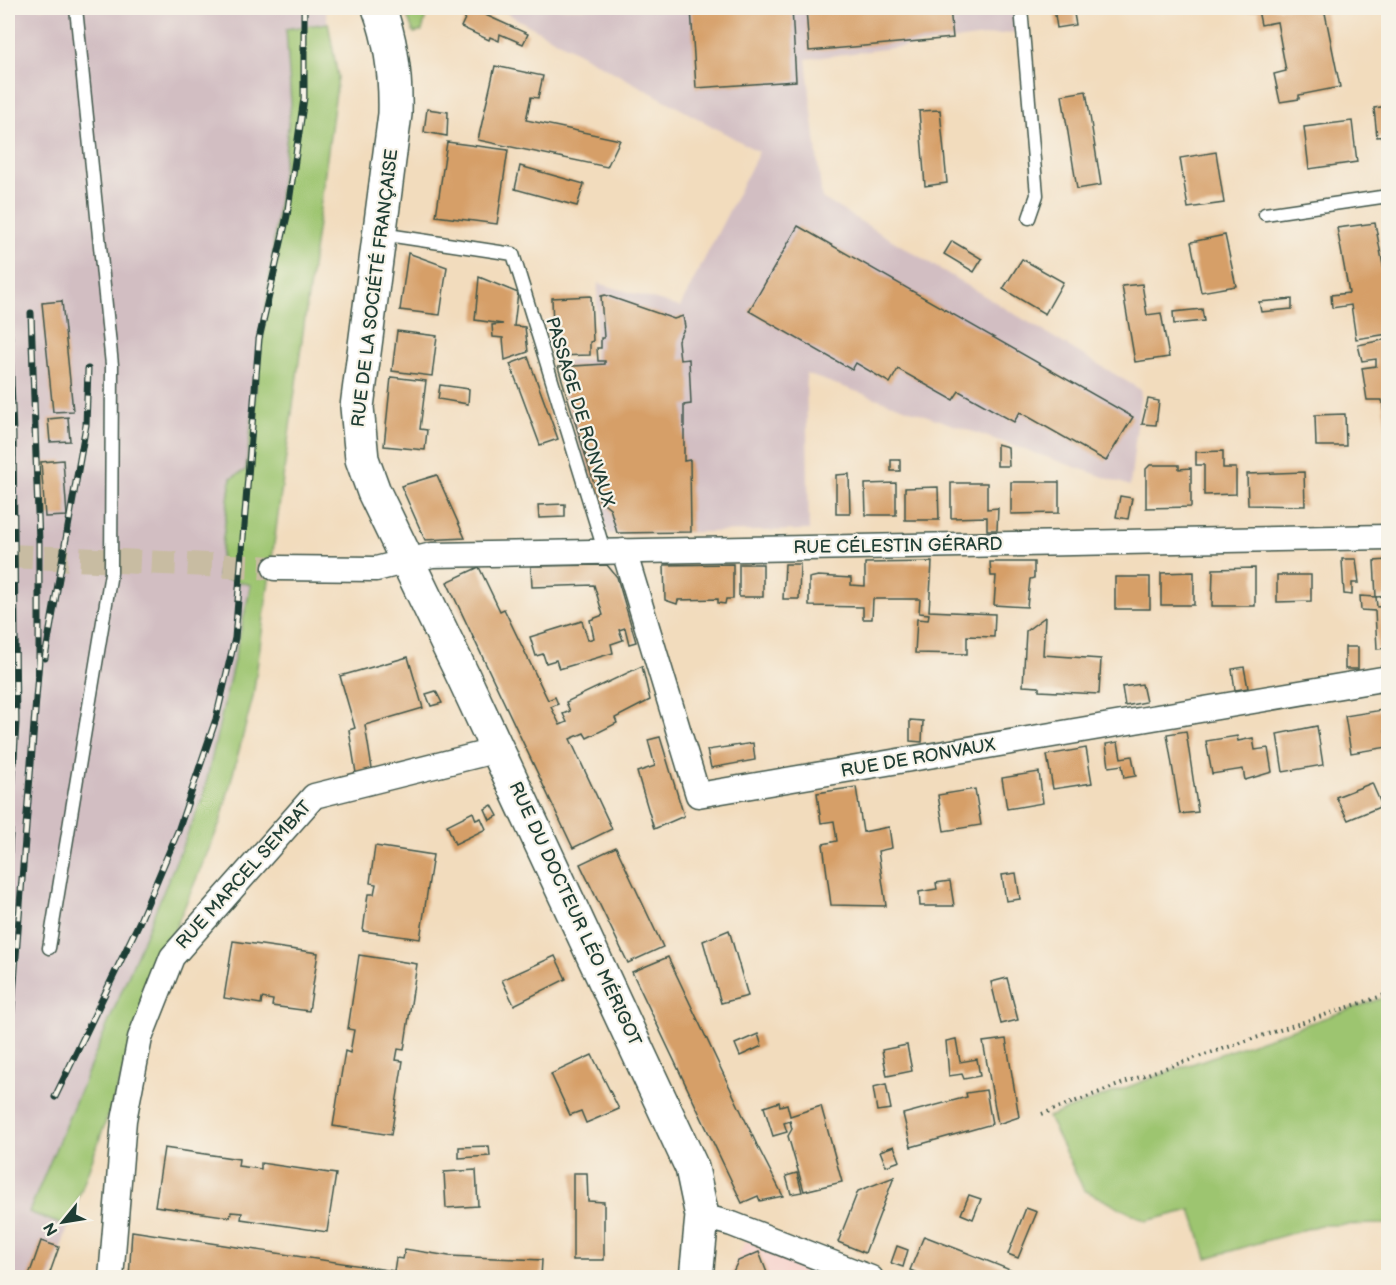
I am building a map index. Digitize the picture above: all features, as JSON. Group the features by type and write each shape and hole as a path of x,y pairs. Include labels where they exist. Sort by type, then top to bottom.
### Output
{"main road":[{"name":"RUE DE LA SOCIÉTÉ FRANÇAISE","path":"379,8 391,46 396,82 392,153 357,407 357,430 367,474 408,561"},
{"name":"RUE DU DOCTEUR LÉO MÉRIGOT","path":"408,561 682,1143 697,1184 702,1216 696,1278"}],"street":[{"name":"RUE CÉLESTIN GÉRARD","path":"275,568 376,569 432,555 1389,537"},
{"name":"RUE DE RONVAUX","path":"614,550 698,795 1389,678"},
{"name":"RUE MARCEL SEMBAT","path":"111,1278 123,1120 140,1038 171,957 314,796 498,750"},
{"path":"702,1216 732,1224 871,1278"}],"lane":[{"path":"49,948 111,573 112,365 76,8"},
{"path":"1022,8 1037,195 1029,218"},
{"path":"1265,214 1389,196"},
{"name":"PASSAGE DE RONVAUX","path":"380,234 513,254 614,550"}],"path":[{"path":"1042,1114 1153,1072 1389,994"}],"shaded area":[{"path":"8,8 325,8 338,77 253,697 220,823 173,934 50,1278 8,1277"},
{"path":"497,8 1015,8 1016,32 806,59 822,198 1141,390 1130,486 806,374 809,530 608,534 554,362 594,359 598,283 680,307 759,152"},
{"path":"746,1239 843,1278 729,1278"}],"green space":[{"path":"404,8 428,8 422,31 414,33"},
{"path":"328,23 338,77 253,697 220,823 173,934 68,1227 29,1212 203,797 251,585 218,576 231,478 246,470 291,103 286,29"},
{"path":"1388,996 1388,1224 1320,1225 1207,1258 1191,1210 1146,1221 1084,1190 1048,1117 1157,1076"}],"building":[{"path":"470,8 528,34 523,44 500,34 499,41 490,37 489,40 461,27"},
{"path":"691,8 792,8 796,81 696,88"},
{"path":"806,8 950,8 953,38 809,51"},
{"path":"1054,8 1073,8 1076,25 1057,28"},
{"path":"1247,8 1324,8 1340,87 1299,95 1299,99 1280,102 1274,74 1286,71 1277,22 1261,25 1258,10 1248,12"},
{"path":"495,66 543,76 538,98 531,97 526,120 620,140 607,167 478,140"},
{"path":"1086,91 1101,185 1077,189 1062,95"},
{"path":"1388,106 1388,136 1377,137 1374,108"},
{"path":"427,109 448,112 447,136 424,132"},
{"path":"940,110 947,183 925,186 919,111"},
{"path":"1352,121 1357,162 1309,169 1304,127"},
{"path":"447,142 508,150 497,224 436,216"},
{"path":"1216,152 1224,203 1188,208 1180,158"},
{"path":"520,166 584,184 577,206 515,189"},
{"path":"1375,223 1388,292 1388,334 1356,339 1351,305 1332,308 1331,295 1349,293 1337,228"},
{"path":"798,226 1133,417 1106,461 1020,412 1014,422 959,391 953,400 898,369 890,383 856,363 852,370 749,311"},
{"path":"1225,235 1236,286 1201,292 1191,242"},
{"path":"952,241 982,259 974,272 944,254"},
{"path":"408,253 447,267 440,315 400,310"},
{"path":"1022,259 1063,282 1045,314 1003,289"},
{"path":"479,277 518,293 514,326 525,327 528,352 505,360 503,338 493,337 492,325 503,324 475,320"},
{"path":"1142,284 1147,315 1161,313 1169,357 1135,362 1122,286"},
{"path":"605,295 674,319 683,316 685,327 678,341 680,360 689,359 691,404 684,405 684,461 690,460 691,532 617,533 610,508 599,499 558,367 605,364 605,361 598,361 597,348 601,348 601,338 604,338 601,296"},
{"path":"591,296 593,341 590,342 590,355 554,356 552,298"},
{"path":"1292,299 1292,309 1261,312 1259,302"},
{"path":"62,301 73,411 53,412 42,303"},
{"path":"1202,309 1204,321 1174,324 1173,312"},
{"path":"397,331 437,336 432,376 392,371"},
{"path":"1388,339 1387,434 1382,400 1367,400 1362,368 1376,366 1376,359 1362,361 1358,345"},
{"path":"528,357 558,439 540,445 510,364"},
{"path":"391,377 426,381 420,429 427,430 425,450 384,446"},
{"path":"440,385 469,389 468,404 438,399"},
{"path":"1148,399 1159,401 1156,425 1142,424"},
{"path":"1345,414 1346,446 1316,446 1315,415"},
{"path":"68,417 70,441 50,442 48,419"},
{"path":"997,444 1008,447 1009,466 997,466"},
{"path":"1223,451 1223,468 1236,468 1236,494 1204,495 1204,465 1196,465 1196,452"},
{"path":"63,460 67,516 45,517 41,462"},
{"path":"891,460 900,460 900,471 891,471"},
{"path":"1150,465 1179,465 1179,469 1191,468 1191,507 1146,508 1146,469"},
{"path":"1304,472 1305,506 1248,505 1247,474"},
{"path":"849,474 850,514 836,514 836,475"},
{"path":"437,475 465,538 425,540 401,486"},
{"path":"1011,482 1059,482 1059,513 1011,514"},
{"path":"896,483 896,515 866,515 865,484"},
{"path":"951,483 987,483 987,509 998,508 997,530 987,530 987,517 951,518"},
{"path":"938,487 939,520 905,520 905,488"},
{"path":"1120,496 1132,498 1128,519 1116,517"},
{"path":"565,504 565,517 539,518 538,505"},
{"path":"1342,559 1356,559 1359,583 1352,583 1352,595 1344,594"},
{"path":"1388,560 1388,596 1376,597 1374,561"},
{"path":"932,562 929,611 995,614 994,637 967,636 967,654 915,653 917,619 928,620 929,614 919,613 920,599 873,599 872,619 863,619 863,607 809,606 809,578 818,576 851,578 851,585 865,586 865,563"},
{"path":"990,562 1034,562 1034,578 1030,579 1027,607 994,605 996,576 991,576"},
{"path":"733,564 733,599 726,599 725,604 718,603 718,599 678,600 677,604 665,600 664,565"},
{"path":"739,564 763,564 763,597 739,597"},
{"path":"785,564 800,564 799,599 783,599"},
{"path":"607,565 617,577 636,642 629,644 625,628 619,630 623,640 611,644 613,653 559,669 556,660 546,663 543,654 536,656 530,637 582,621 588,640 594,638 590,620 603,615 594,585 532,587 531,566"},
{"path":"479,567 500,611 504,609 548,700 555,697 558,704 551,707 560,725 567,722 563,714 570,711 566,702 642,666 650,700 615,718 617,723 587,738 584,733 570,739 612,829 573,848 447,582"},
{"path":"1255,568 1255,606 1212,606 1213,569"},
{"path":"1194,572 1194,605 1161,605 1161,573"},
{"path":"1277,575 1311,575 1311,601 1277,602"},
{"path":"1115,577 1150,577 1150,609 1115,609"},
{"path":"1360,596 1376,597 1377,607 1388,606 1388,648 1377,649 1375,611 1361,610"},
{"path":"1045,617 1043,655 1101,659 1099,694 1039,691 1039,687 1023,686 1026,631"},
{"path":"1345,647 1358,647 1358,669 1345,669"},
{"path":"408,657 423,708 365,725 372,769 356,773 349,730 355,728 340,676"},
{"path":"1244,667 1248,688 1235,690 1232,669"},
{"path":"1142,684 1146,702 1125,706 1122,687"},
{"path":"436,691 442,703 431,706 426,694"},
{"path":"1382,710 1388,747 1351,753 1345,716"},
{"path":"910,720 923,721 922,742 910,741"},
{"path":"1317,726 1323,765 1283,772 1277,734"},
{"path":"1186,731 1198,812 1180,814 1167,734"},
{"path":"1237,736 1238,741 1253,738 1255,750 1268,748 1272,772 1245,780 1243,769 1212,774 1206,741"},
{"path":"660,737 684,816 654,829 637,772 655,766 648,740"},
{"path":"1118,742 1121,758 1132,756 1136,776 1124,778 1122,765 1109,767 1106,744"},
{"path":"753,743 755,760 711,768 707,750"},
{"path":"1086,748 1092,783 1053,789 1047,755"},
{"path":"1039,772 1043,803 1007,809 1002,778"},
{"path":"1372,783 1382,806 1348,820 1336,797"},
{"path":"856,787 863,832 889,827 892,848 878,851 886,906 831,905 823,844 837,841 834,821 821,823 817,793"},
{"path":"975,789 981,825 944,831 938,795"},
{"path":"492,805 498,816 490,820 485,809"},
{"path":"473,812 476,820 481,818 486,829 455,844 447,825"},
{"path":"375,846 433,855 420,939 363,931 368,894 374,894 376,884 370,883"},
{"path":"616,847 663,947 628,963 580,864"},
{"path":"1016,873 1020,899 1006,901 1002,875"},
{"path":"950,881 954,906 920,906 919,892 937,889 936,883"},
{"path":"729,930 748,996 721,1003 703,941"},
{"path":"233,941 318,953 309,1011 272,1006 273,1000 262,998 261,1004 224,998"},
{"path":"359,955 417,964 404,1050 398,1049 396,1060 403,1061 391,1135 333,1126 345,1051 350,1053 354,1030 348,1029"},
{"path":"555,956 566,979 514,1005 502,980"},
{"path":"668,957 783,1196 760,1201 758,1196 742,1203 632,972"},
{"path":"1007,978 1018,1020 1001,1024 991,982"},
{"path":"758,1034 762,1046 740,1056 735,1044"},
{"path":"956,1039 960,1062 977,1059 980,1076 964,1079 962,1074 949,1076 946,1041"},
{"path":"1006,1039 1019,1117 998,1124 983,1042"},
{"path":"907,1045 912,1071 887,1076 882,1050"},
{"path":"592,1055 619,1109 586,1123 581,1111 570,1115 551,1074"},
{"path":"886,1084 891,1109 877,1111 873,1087"},
{"path":"986,1090 992,1124 911,1147 903,1114 967,1097 966,1093"},
{"path":"779,1102 780,1106 787,1104 790,1116 821,1106 842,1182 804,1191 788,1136 792,1129 790,1121 784,1123 787,1132 773,1136 764,1107"},
{"path":"489,1146 490,1156 459,1158 459,1147"},
{"path":"894,1146 900,1161 886,1166 880,1151"},
{"path":"164,1148 239,1159 238,1166 261,1169 261,1163 336,1174 327,1232 241,1219 242,1213 231,1212 230,1217 155,1206"},
{"path":"476,1170 478,1206 446,1208 444,1172"},
{"path":"573,1173 587,1173 588,1201 604,1202 604,1260 573,1260"},
{"path":"797,1173 802,1192 791,1194 786,1176"},
{"path":"894,1177 865,1253 838,1242 858,1191"},
{"path":"969,1195 981,1199 973,1219 961,1214"},
{"path":"1026,1208 1037,1212 1018,1258 1008,1254"},
{"path":"132,1231 394,1271 396,1258 403,1259 405,1249 449,1256 542,1260 541,1278 129,1278"},
{"path":"924,1236 1030,1278 929,1278 910,1270"},
{"path":"41,1241 59,1247 48,1278 28,1278"},
{"path":"897,1246 908,1250 903,1267 891,1263"},
{"path":"759,1252 769,1278 730,1278 738,1261"}],"tunnel":[{"path":"8,556 275,568"}],"railway":[{"path":"55,1097 139,923 178,831 216,719 235,638 259,339 287,216 304,98 304,8"},
{"path":"8,289 13,435 16,722 8,869"},
{"path":"8,1059 39,660 39,542 31,313"},
{"path":"45,658 86,425 88,369"}]}
